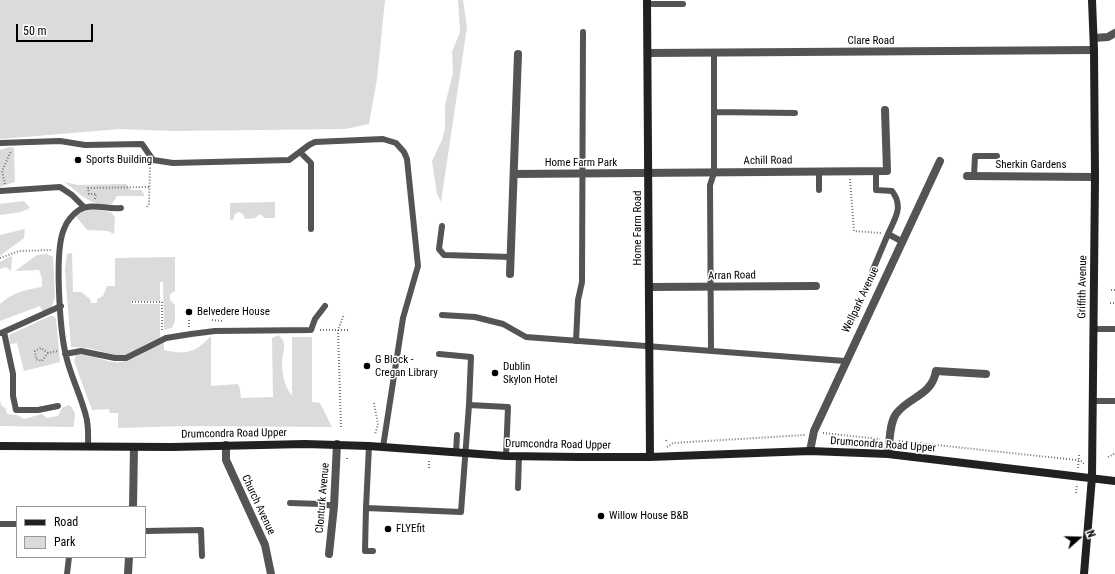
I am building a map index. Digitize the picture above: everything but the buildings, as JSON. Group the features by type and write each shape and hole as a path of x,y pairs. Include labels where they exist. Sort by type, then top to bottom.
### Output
{"main road":[{"name":"Griffith Avenue","path":"1084,574 1092,477 1094,38 1092,0"},
{"name":"Home Farm Road","path":"647,2 650,457"},
{"name":"Drumcondra Road Upper","path":"0,446 134,447 337,444 506,456 650,457 810,451 888,454 1092,477 1115,481"}],"street":[{"path":"1094,38 1108,38 1115,33"},
{"name":"Clare Road","path":"648,53 1094,50"},
{"path":"510,274 518,54"},
{"name":"Achill Road","path":"649,174 887,172 885,110"},
{"name":"Wellpark Avenue","path":"810,451 814,431 845,360 940,161"},
{"name":"Home Farm Park","path":"514,174 649,174"},
{"name":"Sherkin Gardens","path":"970,176 1094,177"},
{"name":"Arran Road","path":"649,287 816,286"},
{"path":"888,454 896,413 930,387 936,371 986,374"},
{"name":"Clonturk Avenue","path":"329,554 334,506 337,444"},
{"name":"Church Avenue","path":"226,445 226,460 265,545 271,574"},
{"path":"133,506 134,447"},
{"path":"128,574 129,558"}],"lane":[{"path":"647,2 683,4"},
{"path":"576,341 578,300 582,282 583,32"},
{"path":"711,350 710,185 714,173 714,53"},
{"path":"714,112 795,113"},
{"path":"0,143 60,141 85,145 142,144 153,160 173,163 289,160 309,144 316,142 383,139 396,143 404,152 407,159 418,266 403,318 383,447"},
{"path":"300,152 311,163 310,229"},
{"path":"970,176 975,156 997,156"},
{"path":"819,172 819,190"},
{"path":"872,272 898,211 898,199 892,191 876,190 876,172"},
{"path":"0,192 60,187 72,195 84,207"},
{"path":"88,447 86,416 65,352 61,306 60,250 64,228 67,222 78,210 84,207 121,208"},
{"path":"442,226 439,249 444,255 511,257"},
{"path":"888,234 901,241"},
{"path":"58,406 38,410 16,410 13,396 13,374 2,332 61,306"},
{"path":"65,352 81,351 115,358 126,358 162,340 215,332 311,330 315,319 325,306"},
{"path":"442,315 475,317 503,324 526,338 845,360"},
{"path":"1093,329 1115,329"},
{"path":"439,354 471,357 469,405 460,453"},
{"path":"1092,401 1115,401"},
{"path":"469,405 508,407 506,456"},
{"path":"366,508 460,512 460,453 457,435"},
{"path":"369,446 365,551 373,551"},
{"path":"518,488 519,456"},
{"path":"290,503 334,506"},
{"path":"0,524 16,524"},
{"path":"146,531 201,530 202,556"},
{"path":"68,574 69,558"}],"path":[{"path":"7,191 2,171 15,142"},
{"path":"147,207 149,204 148,187 153,160"},
{"path":"849,172 854,231 888,234"},
{"path":"96,194 89,194 88,188 148,187"},
{"path":"0,258 19,251 60,250"},
{"path":"132,302 162,302 162,340"},
{"path":"1110,303 1115,303"},
{"path":"341,427 338,330 344,314"},
{"path":"311,330 349,330"},
{"path":"48,352 42,361 36,359 35,351 41,348 48,352 65,352"},
{"path":"374,403 378,425 375,434"},
{"path":"1108,457 1115,453"}],"green space":[{"path":"0,0 385,0 377,79 369,124 345,129 173,131 120,129 0,139"},
{"path":"458,0 463,0 467,27 441,202 437,194 432,161 442,140 445,128 445,105 453,73 452,52 460,32"},
{"path":"10,147 14,148 15,182 0,187 0,150"},
{"path":"64,182 78,185 126,184 131,190 141,190 144,196 117,196 112,204 98,204 92,202"},
{"path":"24,201 30,208 21,212 0,215 0,204"},
{"path":"275,202 275,218 265,218 260,214 255,218 245,219 243,214 239,212 235,214 233,220 230,220 230,203"},
{"path":"91,209 111,212 115,217 114,234 108,231 87,230 75,215"},
{"path":"25,229 24,238 0,256 0,235"},
{"path":"72,253 73,292 81,292 90,299 91,303 97,303 97,299 103,296 107,286 115,286 115,258 175,257 175,291 170,294 170,300 175,305 175,321 172,328 164,330 163,282 160,282 160,301 131,301 131,304 160,304 160,337 125,355 116,355 88,348 71,347 65,269 67,254"},
{"path":"47,254 53,257 55,298 51,308 43,313 40,306 0,321 0,304 20,292 42,287 42,278 39,270 15,271 37,255"},
{"path":"11,256 11,271 6,267 0,269 0,262"},
{"path":"50,316 54,316 56,319 60,362 24,371 17,343 10,344 9,335"},
{"path":"278,335 284,344 282,370 284,379 292,396 292,337 312,337 312,402 320,403 332,427 186,426 118,428 118,413 110,413 109,409 92,410 74,361 76,355 82,355 115,362 127,361 153,347 164,343 164,350 178,352 190,351 200,346 211,336 211,386 238,384 241,398 273,397 272,338"},
{"path":"0,400 1,405 6,409 7,414 17,415 24,419 42,414 47,418 58,416 62,408 69,405 75,413 74,427 0,426"}],"place":[{"name":"Sports Building","path":"78,160"},
{"name":"Belvedere House","path":"189,312"},
{"name":"G Block - Cregan Library","path":"367,366"},
{"name":"Dublin Skylon Hotel","path":"495,373"},
{"name":"Willow House B&B","path":"601,516"},
{"name":"FLYEfit","path":"388,529"}]}
